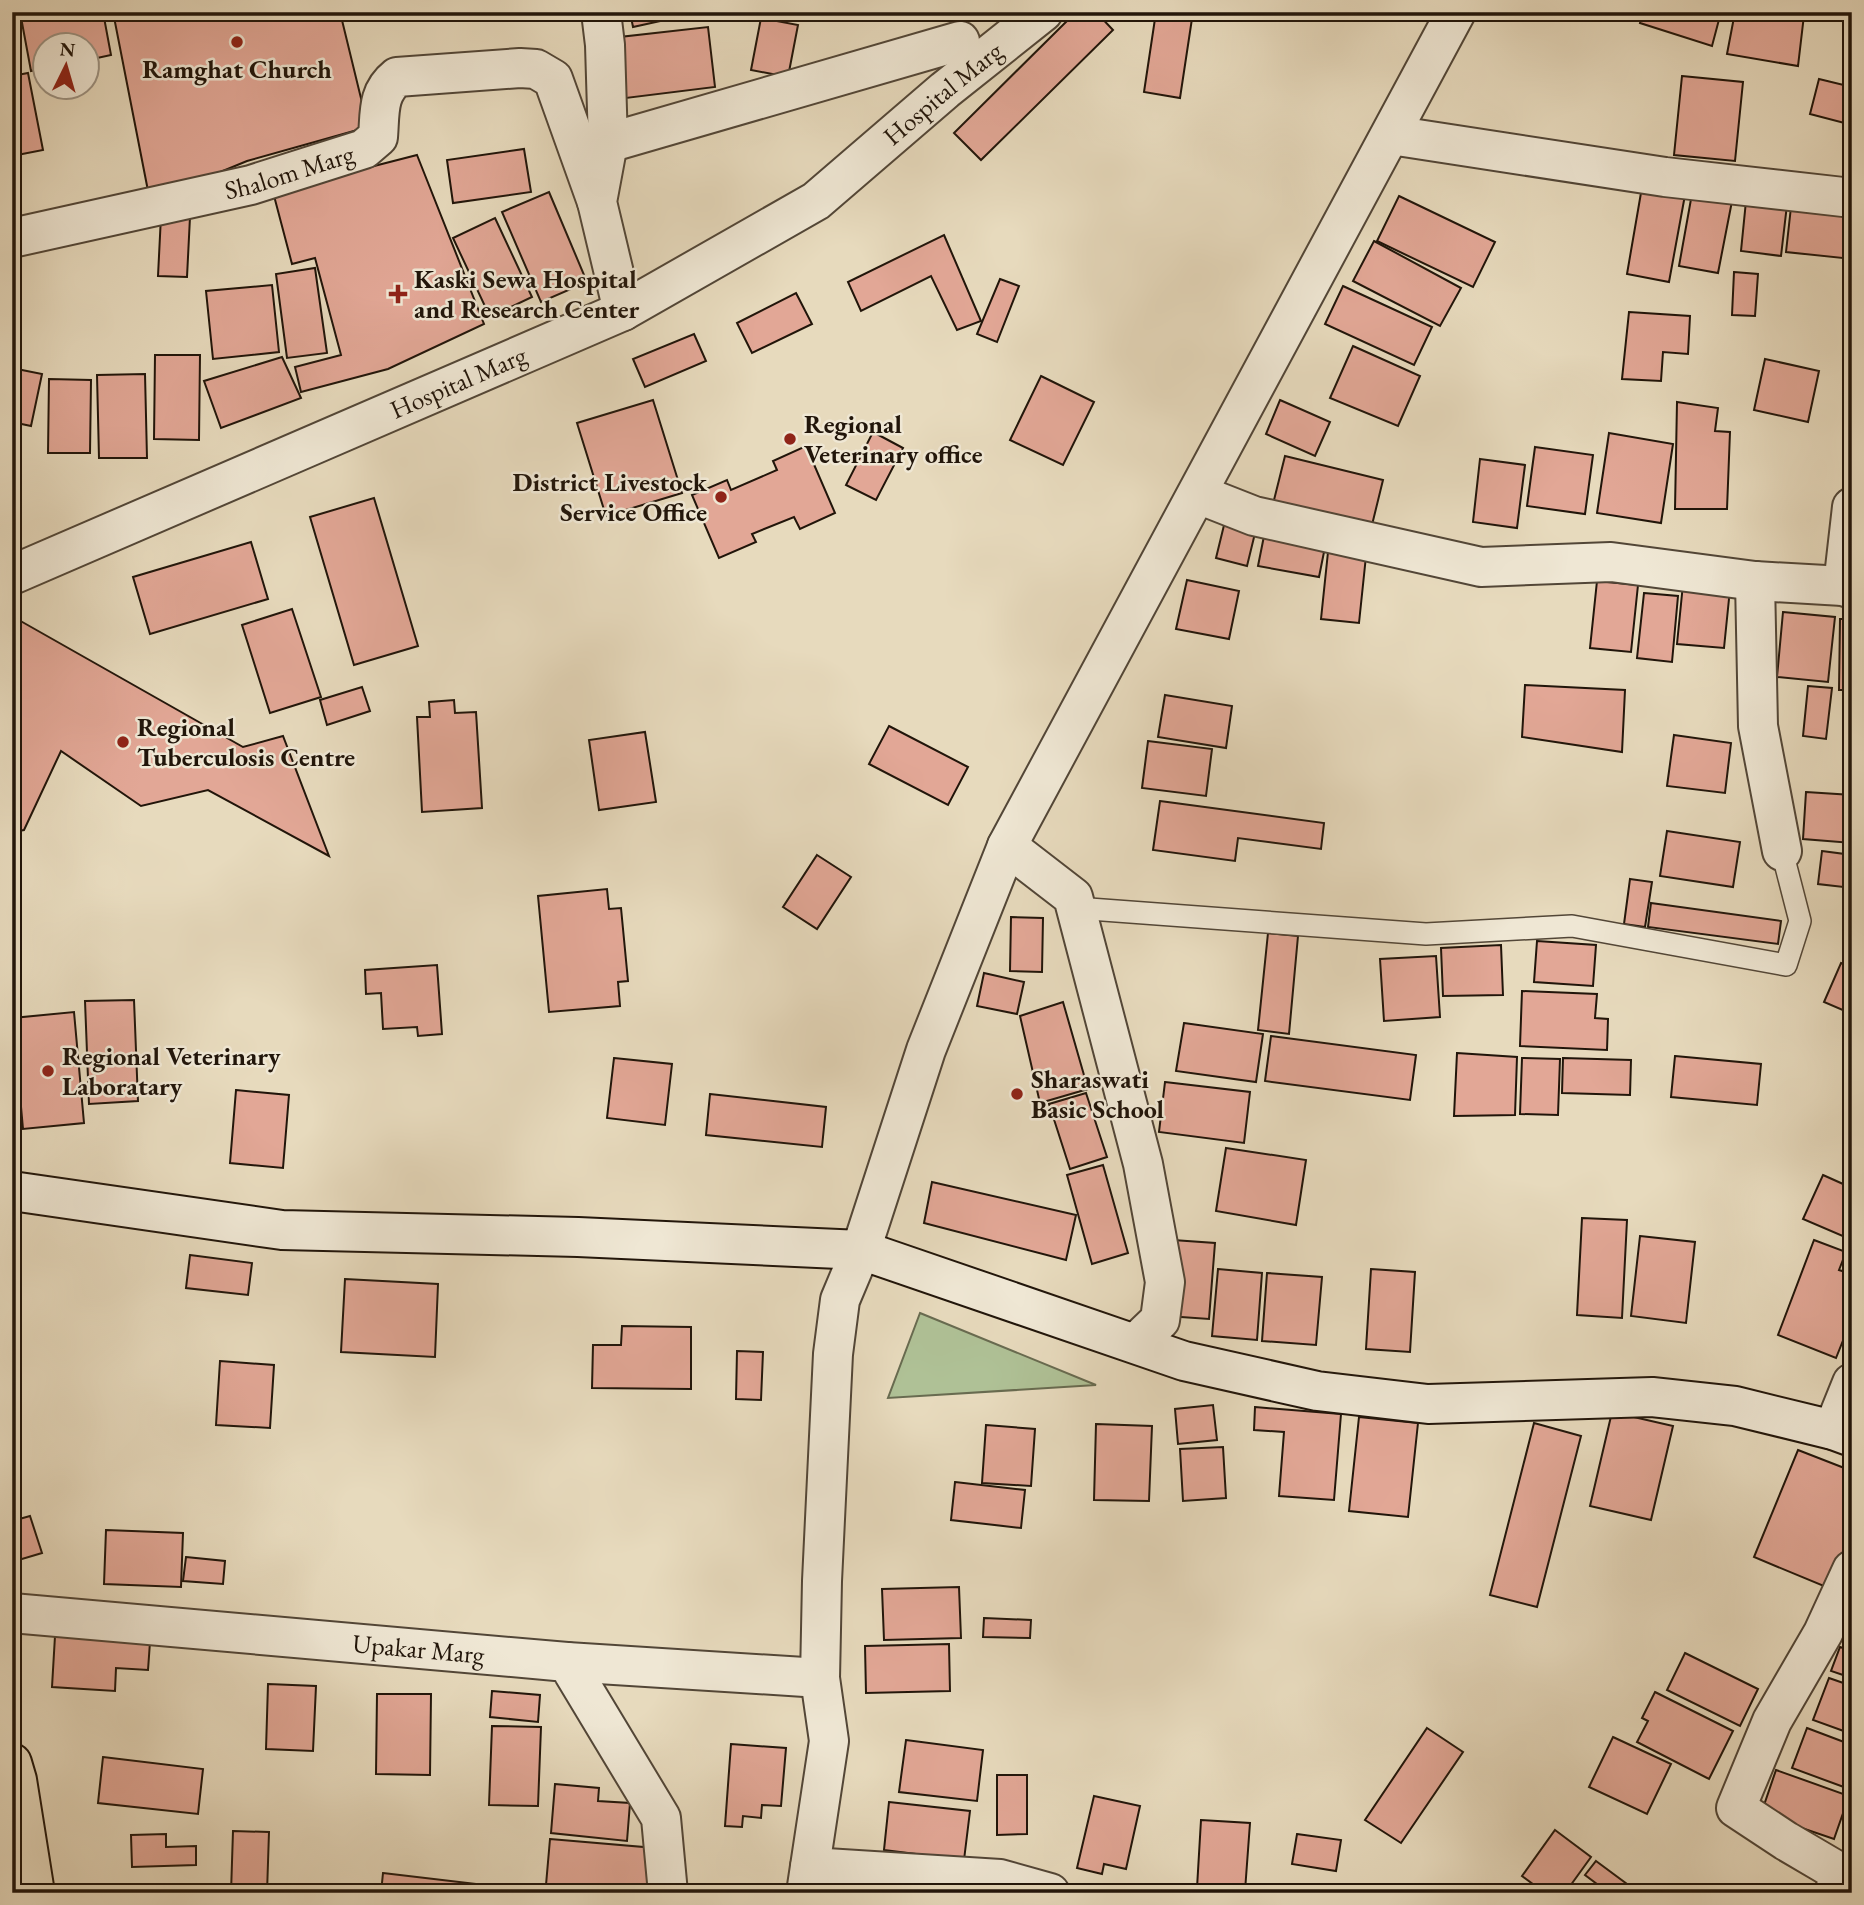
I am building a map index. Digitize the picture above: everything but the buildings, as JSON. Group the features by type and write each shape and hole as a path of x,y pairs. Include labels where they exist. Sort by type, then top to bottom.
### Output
{"main road":[{"path":"14,1775 35,1893"}],"street":[{"path":"601,12 605,45 608,143 597,202 623,311"},
{"name":"Hospital Marg","path":"12,575 623,311 816,201 945,90 1043,12"},
{"path":"1050,1893 1000,1879 808,1880 829,1741 820,1678 833,1354 840,1300 862,1250 926,1050 1007,846 1457,12"},
{"path":"608,143 964,27"},
{"path":"945,90 964,27"},
{"name":"Shalom Marg","path":"12,238 251,186 364,149 378,136 382,96 387,85 397,77 520,68 536,69 553,79 597,202"},
{"path":"1391,135 1665,177 1852,198"},
{"path":"1198,494 1254,516 1481,568 1611,562 1755,581 1847,587 1852,507"},
{"path":"1755,581 1758,726 1782,851"},
{"path":"1007,846 1073,897 1143,1164 1165,1282 1160,1320 1136,1342"},
{"path":"12,1191 282,1230 578,1237 862,1250 1136,1342 1184,1361 1317,1391 1428,1404 1652,1397 1735,1406 1842,1433 1852,1383"},
{"path":"1834,1893 1839,1878 1832,1868 1737,1808 1772,1721 1824,1633 1852,1570"},
{"name":"Upakar Marg","path":"12,1613 567,1662 820,1678"},
{"path":"567,1662 661,1818 668,1893"}],"lane":[{"path":"1076,908 1426,934 1572,926 1786,965 1800,921 1782,851"}],"green space":[{"path":"920,1313 1096,1385 888,1398"}],"place":[{"name":"Ramghat Church","path":"237,42"},
{"name":"Kaski Sewa Hospital and Research Center","path":"398,294"},
{"name":"Regional Veterinary office","path":"790,439"},
{"name":"District Livestock Service Office","path":"721,497"},
{"name":"Regional Tuberculosis Centre","path":"123,742"},
{"name":"Regional Veterinary Laboratary","path":"48,1071"},
{"name":"Sharaswati Basic School","path":"1017,1094"}]}
